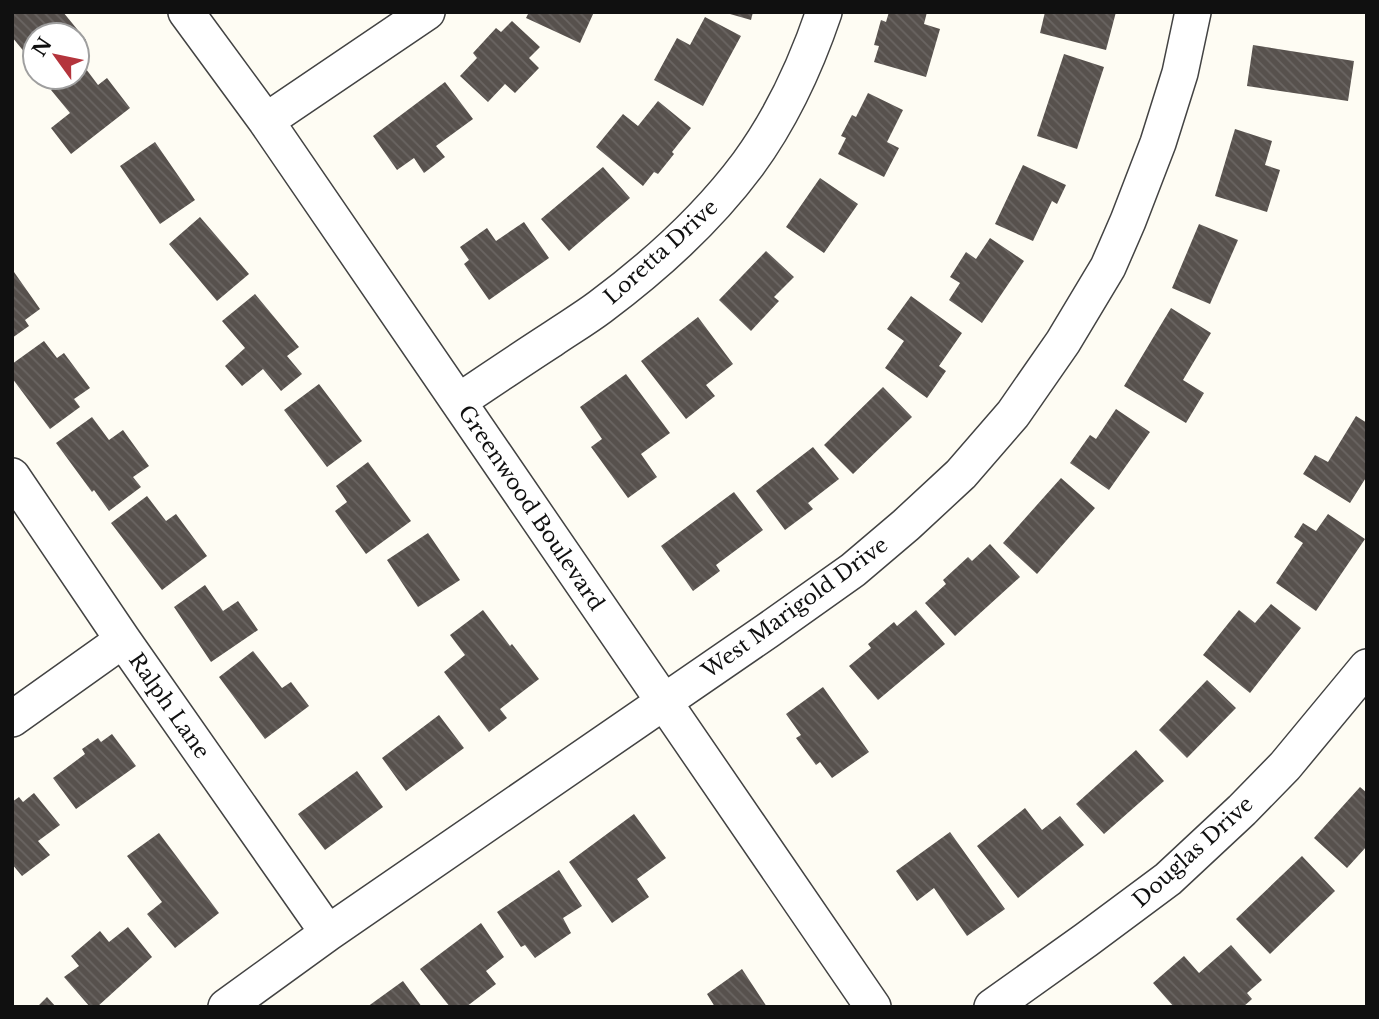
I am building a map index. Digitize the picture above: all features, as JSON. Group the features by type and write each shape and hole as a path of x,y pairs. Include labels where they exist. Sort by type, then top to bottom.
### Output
{"street":[{"name":"Greenwood Boulevard","path":"186,12 266,121 873,1007"},
{"path":"266,121 427,12"},
{"name":"Loretta Drive","path":"459,401 598,309 647,270 698,223 727,191 766,138 792,91 824,12"},
{"name":"West Marigold Drive","path":"226,1007 328,933 853,570 961,474 1013,414 1063,342 1108,267 1158,144 1180,73 1193,12"},
{"name":"Ralph Lane","path":"12,476 328,933"},
{"path":"12,719 123,640"},
{"name":"Douglas Drive","path":"992,1007 1168,879 1285,766 1367,667"}],"building":[{"path":"12,12 63,12 70,21 21,21 21,48 12,37"},
{"path":"529,12 594,12 580,43 526,18"},
{"path":"723,12 753,12 751,20"},
{"path":"889,12 927,12 924,24 940,29 926,77 874,62 879,46 874,45 881,20 886,22"},
{"path":"1045,12 1116,12 1106,50 1040,33"},
{"path":"705,17 741,36 703,106 654,80 677,38 690,45"},
{"path":"512,21 540,47 529,58 539,68 515,93 505,84 488,102 460,76 477,58 473,53 496,28 501,32"},
{"path":"1253,45 1354,61 1348,101 1247,86"},
{"path":"1064,54 1104,67 1077,149 1037,136"},
{"path":"91,76 98,85 107,78 130,108 71,154 51,128 70,113 52,91 91,91"},
{"path":"445,82 473,119 436,146 445,157 424,173 414,158 397,170 373,136"},
{"path":"868,93 903,110 887,142 899,148 884,177 838,154 846,138 841,136 852,115 856,117"},
{"path":"658,101 691,128 658,174 654,172 643,186 596,147 623,114 638,126"},
{"path":"1235,129 1272,141 1265,165 1280,170 1267,212 1215,196"},
{"path":"155,142 195,200 160,224 120,166"},
{"path":"1023,165 1066,185 1057,204 1052,201 1033,241 995,224"},
{"path":"603,167 630,198 569,251 541,219"},
{"path":"820,178 858,204 824,253 786,227"},
{"path":"200,217 249,274 217,301 169,244"},
{"path":"524,222 549,258 489,300 464,264 469,260 460,247 487,228 496,241"},
{"path":"1199,224 1238,240 1210,304 1172,288"},
{"path":"990,238 1024,261 982,323 949,300 960,283 950,277 966,252 976,259"},
{"path":"766,251 794,277 774,297 779,301 751,331 719,300"},
{"path":"14,272 40,309 25,320 29,326 12,338 12,273"},
{"path":"255,294 299,347 287,356 302,374 281,391 263,369 242,386 225,366 245,348 222,321"},
{"path":"911,296 962,333 939,366 946,371 927,398 885,368 904,341 887,329"},
{"path":"1171,308 1211,333 1183,380 1204,393 1186,423 1124,386"},
{"path":"698,317 733,364 706,385 715,396 686,419 641,361"},
{"path":"44,341 57,358 64,353 90,388 74,399 80,407 50,429 12,378 12,364"},
{"path":"626,374 670,433 641,454 657,477 628,498 591,447 602,439 580,407"},
{"path":"319,384 362,441 327,467 284,410"},
{"path":"883,387 912,417 853,474 824,445"},
{"path":"1116,409 1150,432 1109,490 1070,463 1090,435 1096,439"},
{"path":"1356,416 1367,423 1367,476 1350,503 1303,474 1315,455 1328,462"},
{"path":"92,417 109,440 123,430 149,466 133,477 141,487 109,511 56,443"},
{"path":"813,447 839,479 808,503 813,509 785,530 756,491"},
{"path":"368,462 411,521 366,554 335,511 347,502 336,486"},
{"path":"1061,478 1095,508 1037,574 1003,543"},
{"path":"734,492 763,530 716,565 720,571 693,591 661,546"},
{"path":"147,496 166,521 176,514 207,556 162,590 111,523"},
{"path":"1328,514 1365,539 1316,611 1276,583 1303,543 1294,537 1303,523 1316,531"},
{"path":"428,533 460,580 418,607 387,560"},
{"path":"990,544 1020,577 955,636 925,603 946,584 943,580 968,557 972,561"},
{"path":"205,585 223,611 238,601 258,630 211,662 174,607"},
{"path":"1271,604 1301,628 1250,693 1203,655 1239,610 1255,623"},
{"path":"483,610 539,679 500,709 507,718 489,732 444,672 465,655 450,635"},
{"path":"916,610 945,644 878,700 849,666 871,648 868,644 894,622 897,626"},
{"path":"253,651 282,688 291,682 309,706 265,739 219,677"},
{"path":"1207,680 1236,708 1187,758 1159,730"},
{"path":"823,687 869,752 832,778 820,762 816,765 796,738 801,735 786,714"},
{"path":"439,715 464,748 406,791 382,758"},
{"path":"112,734 136,766 76,809 53,778 85,754 82,749 98,738 101,742"},
{"path":"1136,750 1164,781 1104,834 1076,804"},
{"path":"357,771 383,807 325,850 298,814"},
{"path":"1360,787 1367,793 1367,846 1347,868 1314,838"},
{"path":"34,793 60,825 38,841 50,855 22,876 12,864 12,802 19,797 23,802"},
{"path":"1025,808 1042,830 1060,816 1084,845 1018,898 977,846"},
{"path":"634,814 666,858 637,879 649,897 612,923 569,862"},
{"path":"950,832 1005,909 967,936 934,888 917,901 896,871"},
{"path":"159,833 219,913 175,948 147,914 162,902 127,856"},
{"path":"1302,856 1335,891 1270,954 1236,919"},
{"path":"559,870 582,906 563,918 571,933 535,958 525,945 521,947 497,912"},
{"path":"481,923 504,957 486,971 496,984 466,1007 450,1007 420,969"},
{"path":"128,927 152,957 97,1007 90,1007 64,977 79,966 71,956 100,931 109,942"},
{"path":"1231,945 1262,980 1247,993 1252,999 1243,1007 1174,1007 1153,983 1184,956 1199,973"},
{"path":"742,969 767,1007 715,1007 707,994"},
{"path":"403,981 422,1007 367,1007"},
{"path":"47,997 56,1007 37,1007"}]}
